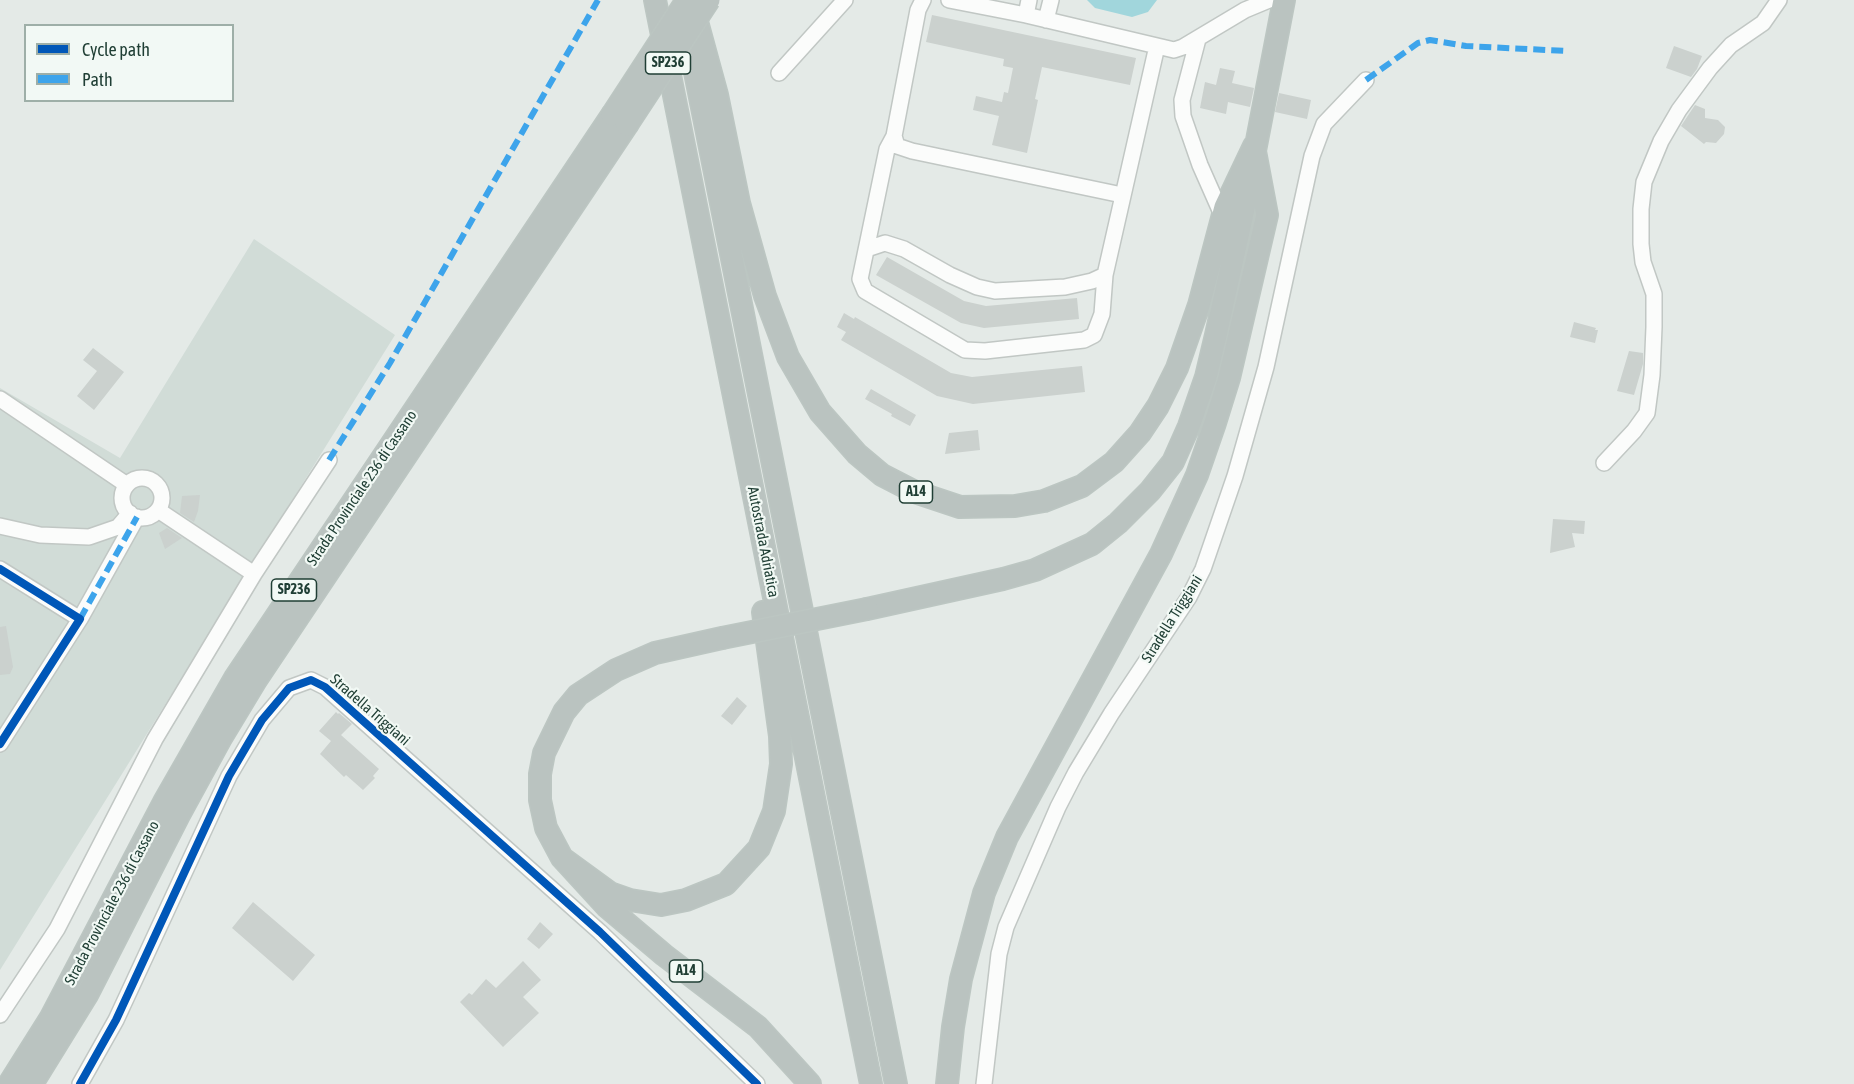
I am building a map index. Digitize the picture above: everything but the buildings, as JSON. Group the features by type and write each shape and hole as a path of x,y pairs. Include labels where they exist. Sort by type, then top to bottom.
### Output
{"highway":[{"name":"Autostrada Adriatica","path":"655,0 871,1084"},
{"name":"Autostrada Adriatica","path":"681,0 896,1084"},
{"name":"A14","path":"689,0 717,95 738,203 765,296 788,357 820,412 857,454 882,475 915,492 960,507 1015,506 1044,501 1082,486 1114,462 1140,433 1158,406 1177,368 1199,304 1225,207 1254,146"},
{"name":"Strada Provinciale 236 di Cassano","path":"32,1084 87,994 179,815 256,680 619,120 689,0"},
{"name":"Strada Provinciale 236 di Cassano","path":"9,1084 61,1000 170,792 235,678 619,120 709,0"},
{"path":"947,1084 961,979 971,937 992,874 1017,818 1161,554 1197,475 1229,378 1267,215 1254,146 1284,0"},
{"name":"A14","path":"810,1084 758,1027 635,932 606,906 562,858 546,828 540,800 540,774 544,753 564,712 578,695 616,670 655,653 966,588 1035,570 1092,544 1118,524 1150,491 1173,462 1189,426 1206,377 1243,213 1254,146"},
{"name":"A14","path":"562,858 610,893 630,900 661,905 686,900 726,884 759,848 774,811 781,764 780,736 732,388"}],"street":[{"path":"779,73 845,0"},
{"path":"923,0 918,10 894,136 887,149 860,279 865,291 965,350 985,351 1084,340 1094,335 1102,314 1105,275 1157,46"},
{"path":"949,0 1028,8 1046,20 1174,50 1245,10 1269,0"},
{"path":"1046,20 1051,0"},
{"path":"1604,463 1634,431 1647,413 1654,327 1654,294 1643,262 1641,244 1644,182 1661,141 1679,110 1710,68 1731,45 1763,22 1779,0"},
{"path":"1197,39 1182,100 1183,117 1200,165 1223,217"},
{"name":"Stradella Triggiani","path":"984,1084 999,954 1006,927 1058,807 1076,772 1111,714 1189,597 1203,569 1235,476 1266,367 1312,156 1324,124 1366,80"},
{"path":"894,136 897,146 912,151 1122,195"},
{"path":"867,249 885,243 904,249 950,275 977,287 995,291 1065,287 1105,275"},
{"path":"0,399 127,485"},
{"path":"0,1015 57,929 155,739 254,574 329,460"},
{"path":"143,478 155,482 163,499 158,510 149,517 133,515 126,509 122,497 127,485 143,478"},
{"path":"158,510 254,574"},
{"path":"0,526 40,535 89,537 118,527 133,515"},
{"path":"0,744 80,619 133,515"},
{"path":"0,568 80,619"},
{"name":"Stradella Triggiani","path":"80,1084 116,1020 229,776 262,720 289,688 311,680 326,687 600,932 757,1084"}],"shaded area":[{"path":"254,239 395,335 0,970 0,388 120,458"}],"water":[{"path":"1087,0 1157,0 1148,12 1132,17 1095,8"}],"marked path":[{"path":"329,460 390,363 598,0"},
{"path":"1366,80 1418,43 1430,40 1466,46 1567,51"},
{"path":"80,619 137,517"}],"cycle path":[{"path":"0,569 80,619 0,744"},
{"path":"80,1084 116,1020 229,776 262,720 289,688 311,680 325,687 600,932 757,1084"}]}
